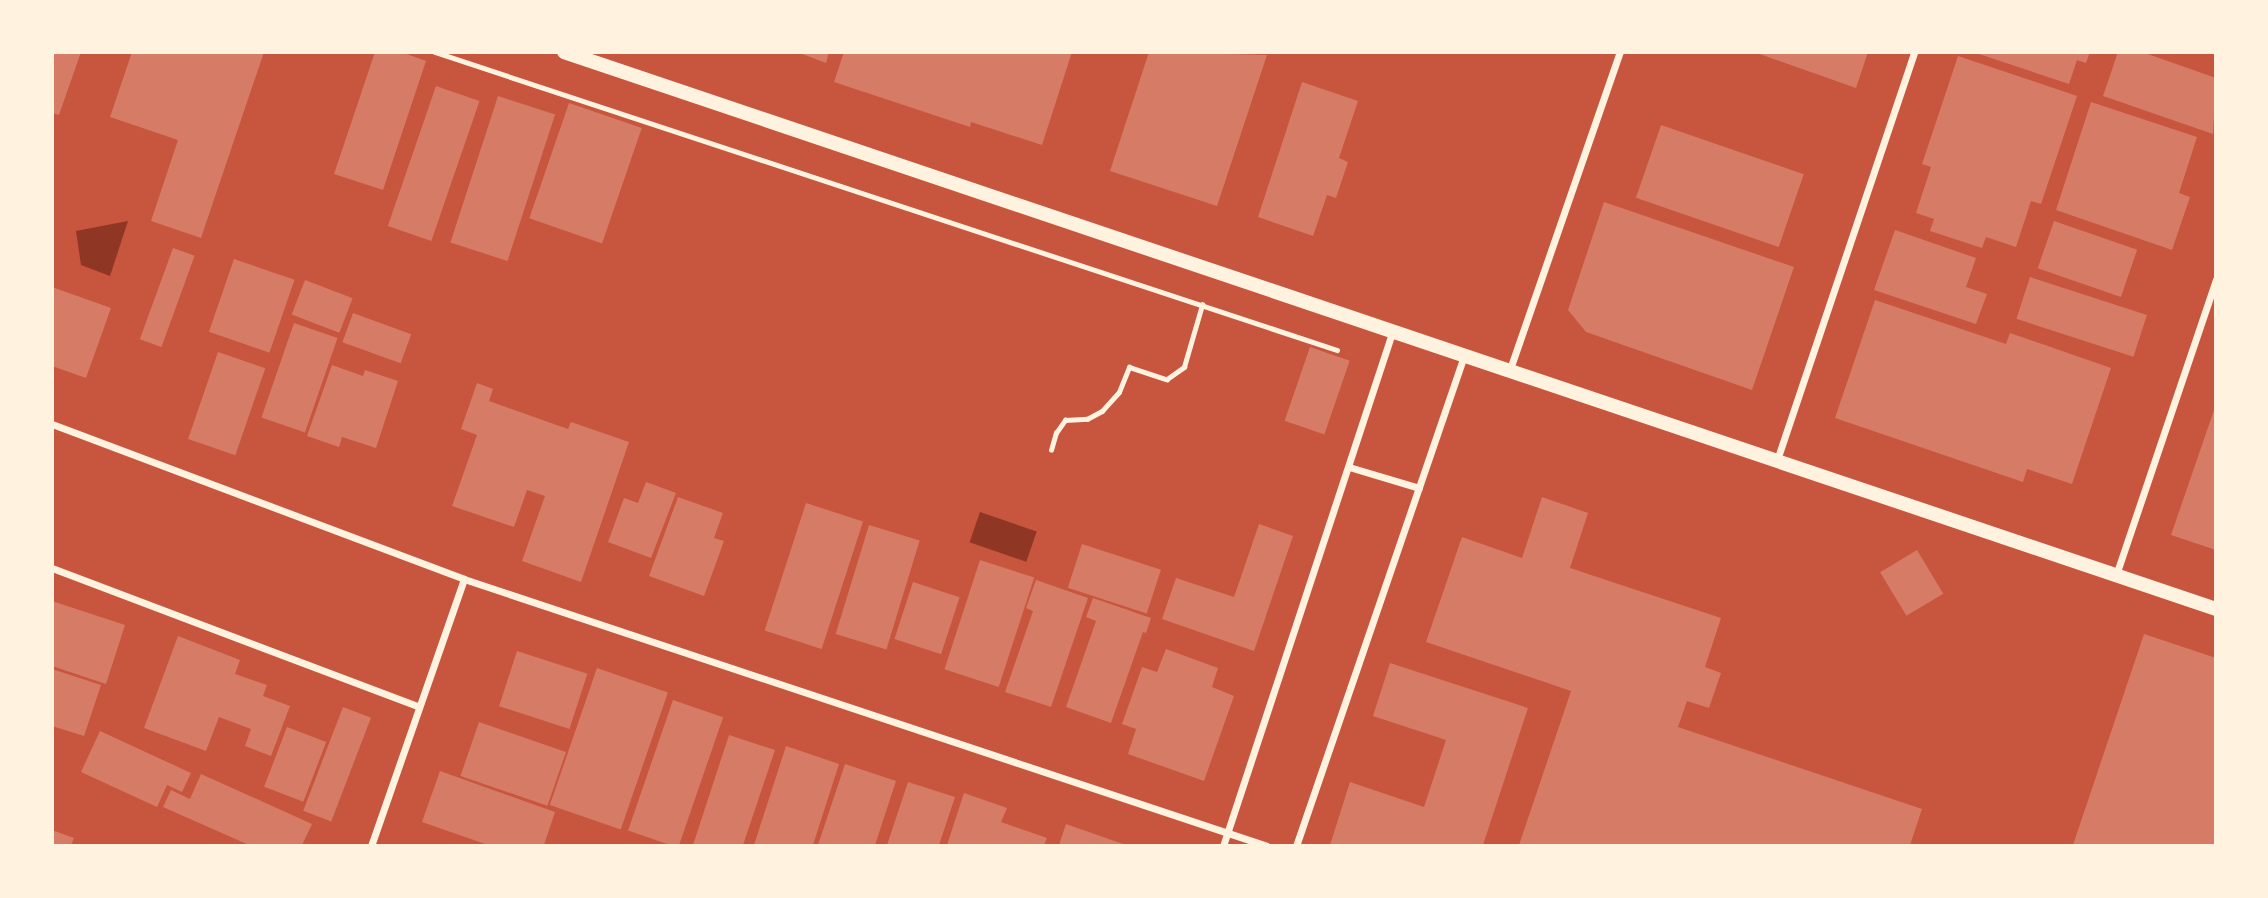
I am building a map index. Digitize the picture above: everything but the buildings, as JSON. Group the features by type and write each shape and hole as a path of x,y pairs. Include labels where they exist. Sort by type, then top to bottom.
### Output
{"main road":[{"path":"564,52 2216,609"}],"street":[{"path":"1510,369 1620,52"},
{"path":"1777,460 1914,52"},
{"path":"2116,575 2216,279"},
{"path":"1223,845 1394,330"},
{"path":"1296,845 1465,354"},
{"path":"52,424 464,579 1267,845"},
{"path":"1349,467 1419,488"},
{"path":"52,568 419,707"},
{"path":"371,845 464,579"}],"path":[{"path":"435,52 1337,350"},
{"path":"1051,450 1056,433 1065,420 1087,419 1102,411 1119,392 1129,367 1167,379 1184,367 1202,305"}],"shaded area":[{"path":"128,221 110,276 81,265 76,231"},
{"path":"980,512 1037,532 1026,562 970,542"}]}
